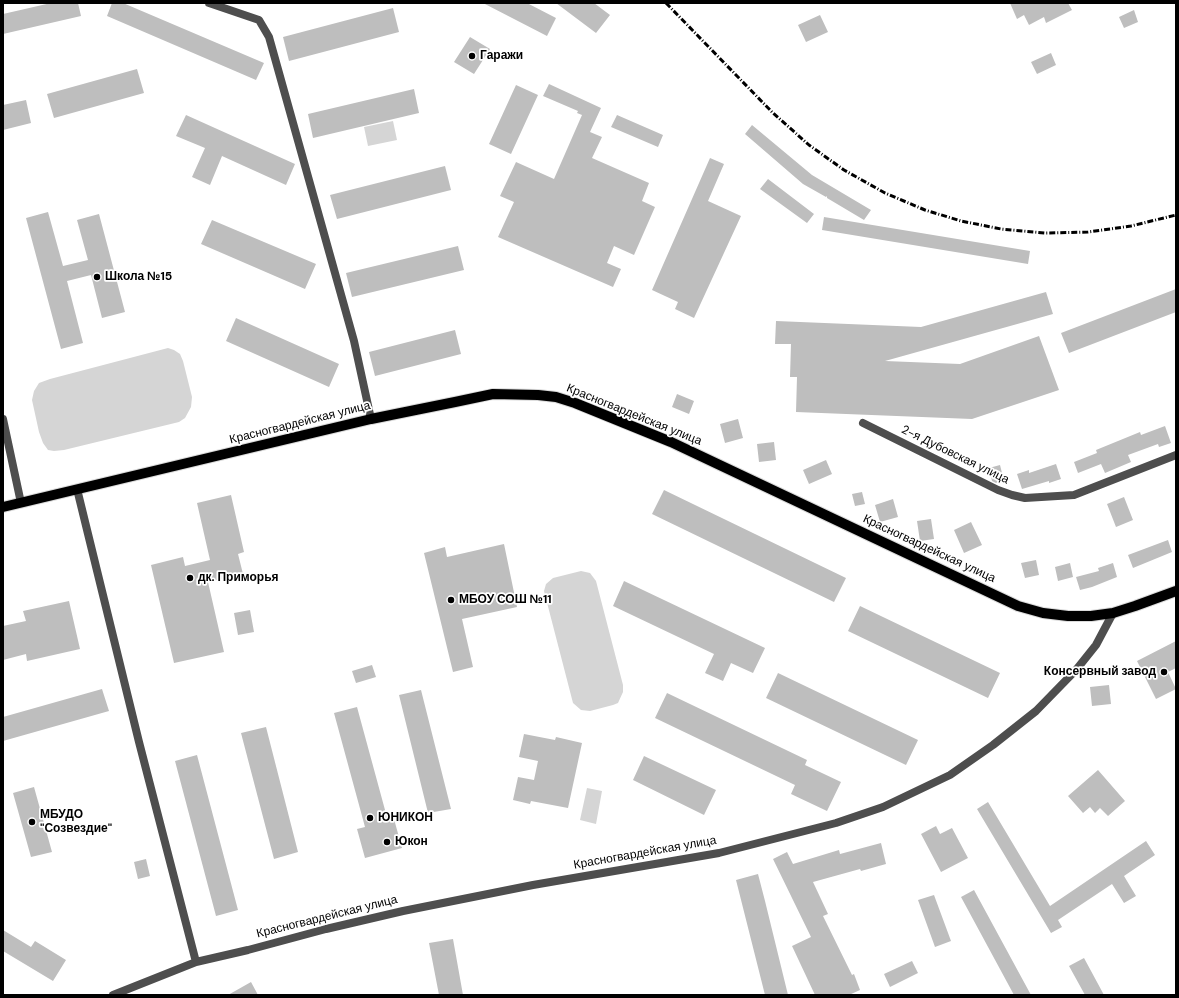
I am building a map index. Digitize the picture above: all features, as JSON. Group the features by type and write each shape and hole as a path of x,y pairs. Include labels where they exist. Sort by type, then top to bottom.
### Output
{"main road":[{"name":"Красногвардейская улица","path":"3,507 371,419 493,394 538,395 556,397 575,403 671,442 1018,606 1043,613 1068,616 1091,616 1135,606 1176,591"}],"street":[{"path":"209,3 259,20 269,37 354,341 371,419"},
{"path":"3,419 21,503"},
{"name":"2-я Дубовская улица","path":"863,423 998,490 1025,498 1074,495 1176,454"},
{"path":"77,489 139,742 196,962"},
{"name":"Красногвардейская улица","path":"113,995 196,962 326,929 404,911 533,885 719,853 836,823 883,808 950,775 993,746 1036,711 1076,670 1096,645 1113,612"}],"shaded area":[{"path":"393,121 397,140 368,146 364,127"},
{"path":"168,348 180,354 192,397 191,407 185,418 179,422 64,450 48,450 43,443 39,432 32,400 34,391 39,383"},
{"path":"581,571 590,573 596,581 623,685 623,692 618,703 590,711 581,710 573,703 544,591 546,584 553,578"},
{"path":"587,788 602,791 596,824 580,820"}],"building":[{"path":"51,3 78,3 81,16 3,34 3,14"},
{"path":"112,3 123,3 264,63 256,80 107,16"},
{"path":"483,3 527,3 556,18 547,36"},
{"path":"556,3 594,3 610,15 596,33"},
{"path":"1010,3 1068,3 1072,10 1046,23 1044,17 1029,25 1024,15 1017,19"},
{"path":"393,8 399,32 289,61 283,37"},
{"path":"1134,10 1138,22 1124,28 1119,17"},
{"path":"820,15 828,32 806,42 798,25"},
{"name":"Гаражи","path":"470,37 490,49 474,74 454,62"},
{"path":"1051,53 1056,65 1037,74 1031,62"},
{"path":"137,69 144,93 54,118 47,94"},
{"path":"549,84 601,108 590,132 602,137 592,158 649,183 642,201 655,207 634,255 614,246 607,263 621,269 613,287 498,237 514,202 500,196 516,162 554,179 582,115 577,113 578,111 543,96"},
{"path":"516,85 538,95 511,154 489,144"},
{"path":"414,89 419,113 313,138 308,114"},
{"path":"26,100 31,123 3,130 3,105"},
{"path":"186,115 295,164 286,185 222,156 210,185 192,177 205,148 176,136"},
{"path":"617,115 663,135 658,147 611,127"},
{"path":"752,125 812,175 871,210 864,220 827,198 827,196 826,197 803,184 745,134"},
{"path":"710,158 724,164 708,201 741,216 694,318 675,309 678,302 652,290"},
{"path":"445,166 451,190 337,219 330,195"},
{"path":"768,179 814,214 807,223 760,189"},
{"path":"48,212 63,266 88,260 77,220 99,214 125,312 102,318 91,275 67,281 83,343 61,349 26,218"},
{"path":"824,217 1030,251 1028,264 822,230"},
{"path":"212,220 316,264 305,289 201,244"},
{"path":"458,246 464,270 352,297 346,273"},
{"path":"1176,289 1176,312 1069,353 1061,333"},
{"path":"1046,292 1053,314 885,361 960,364 1039,336 1059,390 972,419 796,412 797,377 790,377 791,344 775,344 776,321 921,327"},
{"path":"236,318 339,364 329,387 226,341"},
{"path":"455,330 461,354 375,376 369,352"},
{"path":"677,394 694,401 689,414 672,407"},
{"path":"738,419 743,438 725,443 720,424"},
{"path":"1165,426 1171,443 1159,447 1158,444 1128,455 1131,462 1105,473 1101,464 1078,473 1074,462 1097,453 1096,450 1140,432 1141,435"},
{"path":"774,442 776,460 759,462 757,444"},
{"path":"826,460 832,474 809,484 803,470"},
{"path":"1056,464 1061,479 1022,489 1017,474 1029,470 1029,473"},
{"path":"1000,465 1004,481 996,483 992,481 989,468"},
{"path":"664,490 846,578 834,602 652,514"},
{"path":"862,492 865,504 855,506 852,494"},
{"name":"дк. Приморья","path":"231,495 244,552 238,554 243,574 208,582 224,652 174,663 151,565 183,557 185,566 210,560 197,503"},
{"path":"1124,497 1133,520 1116,527 1107,504"},
{"path":"893,499 898,517 880,522 875,505"},
{"path":"931,519 934,539 920,541 917,521"},
{"path":"971,522 982,545 964,553 954,530"},
{"path":"1168,540 1172,552 1133,568 1128,555"},
{"path":"504,544 517,607 462,619 473,667 453,672 424,553 445,547 447,557"},
{"path":"1036,560 1039,575 1025,578 1021,563"},
{"path":"1070,563 1073,577 1058,581 1055,567"},
{"path":"1113,563 1117,577 1080,590 1076,577 1099,571 1098,568"},
{"path":"624,581 765,648 753,673 731,663 723,681 705,673 714,654 613,606"},
{"path":"69,601 80,649 27,661 26,654 3,660 3,626 26,621 23,611"},
{"path":"860,606 1000,673 988,698 848,631"},
{"path":"250,610 254,632 238,635 234,613"},
{"path":"1176,641 1176,668 1168,672 1176,689 1156,699 1137,661"},
{"path":"372,665 376,677 356,683 352,671"},
{"path":"778,673 918,740 906,765 766,698"},
{"path":"1109,685 1111,704 1092,706 1090,687"},
{"path":"102,689 109,711 3,741 3,717"},
{"path":"421,690 451,809 428,813 399,695"},
{"path":"667,693 807,760 805,765 841,782 827,811 791,794 795,785 655,718"},
{"path":"357,707 388,821 394,819 402,848 365,858 357,829 365,827 334,713"},
{"path":"266,727 298,852 274,859 241,733"},
{"path":"524,734 555,740 556,737 582,743 568,808 531,801 530,804 513,800 518,777 534,780 538,761 519,757"},
{"path":"197,755 238,910 216,916 175,761"},
{"path":"644,756 716,790 704,815 633,780"},
{"path":"1098,770 1125,801 1108,816 1100,808 1095,813 1090,807 1083,813 1068,796"},
{"name":"МБУДО \"Созвездие\"","path":"34,787 52,852 31,857 13,793"},
{"path":"988,802 1050,906 1146,841 1155,855 1124,876 1136,896 1124,903 1112,884 1058,920 1062,927 1051,933 977,809"},
{"path":"936,826 940,834 952,828 968,858 941,872 921,834"},
{"path":"881,843 886,864 861,871 860,869 813,882 828,914 823,916 852,975 854,974 860,990 849,995 815,995 792,946 811,937 773,859 787,852 793,864 839,850 840,854"},
{"path":"146,859 150,876 138,879 134,862"},
{"path":"758,874 788,995 765,995 736,880"},
{"path":"974,890 1031,995 1014,995 961,897"},
{"path":"934,895 951,941 935,947 918,900"},
{"path":"3,930 31,947 35,941 66,960 53,981 3,951"},
{"path":"453,939 463,995 439,995 429,943"},
{"path":"1084,958 1104,995 1085,995 1069,966"},
{"path":"912,961 918,973 890,987 884,974"},
{"path":"251,982 258,995 228,995"}],"railway":[{"path":"666,3 772,112 809,145 844,170 885,193 925,210 961,221 1001,229 1045,233 1088,232 1131,226 1176,215"}],"place":[{"name":"Гаражи","path":"472,56"},
{"name":"Школа №15","path":"97,277"},
{"name":"дк. Приморья","path":"190,578"},
{"name":"МБОУ СОШ №11","path":"451,600"},
{"name":"Консервный завод","path":"1164,672"},
{"name":"ЮНИКОН","path":"370,818"},
{"name":"МБУДО \"Созвездие\"","path":"32,822"},
{"name":"Юкон","path":"387,842"}]}
